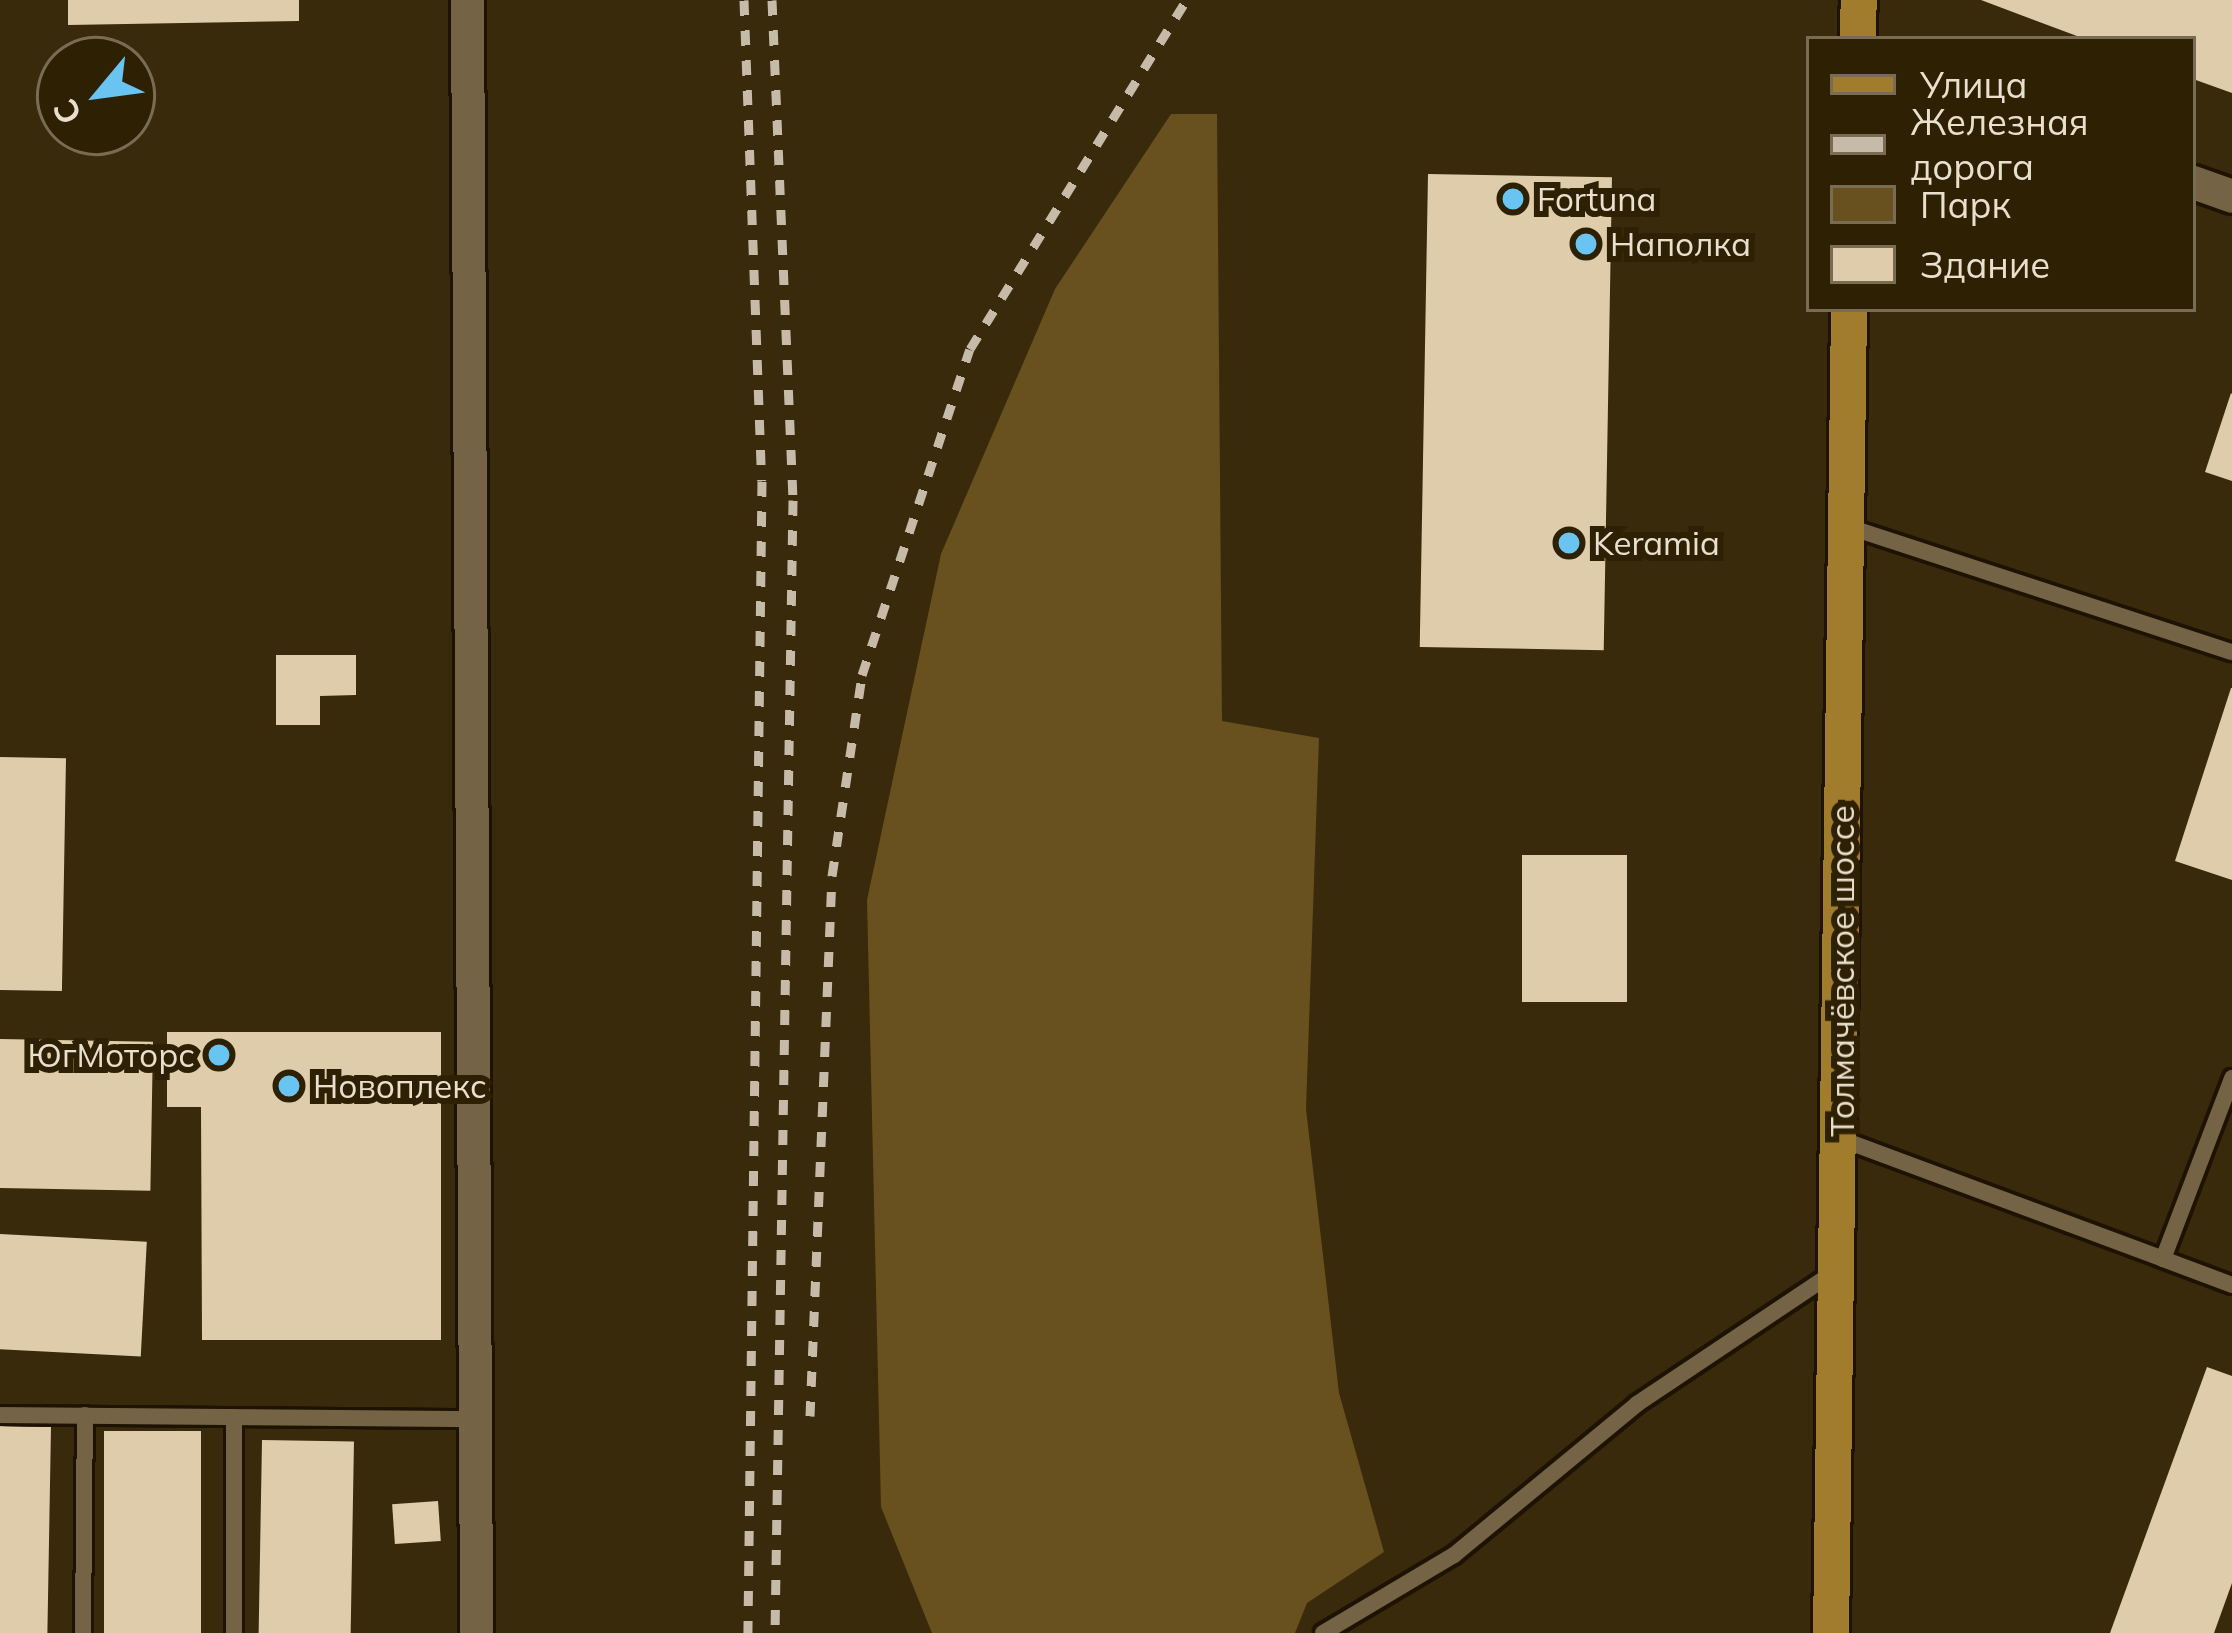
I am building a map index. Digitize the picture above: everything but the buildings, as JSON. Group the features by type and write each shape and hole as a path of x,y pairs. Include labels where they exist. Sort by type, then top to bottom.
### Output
{"main road":[{"path":"1858,36 1859,0"},
{"name":"Толмачёвское шоссе","path":"1831,1633 1849,312"}],"street":[{"path":"467,0 476,1633"},
{"path":"2196,183 2232,196"}],"lane":[{"path":"1845,526 2232,652"},
{"path":"2163,1259 2232,1078"},
{"path":"1841,1138 2232,1285"},
{"path":"1323,1633 1454,1555 1636,1404 1837,1270"},
{"path":"0,1415 474,1419"},
{"path":"83,1633 85,1415"},
{"path":"234,1417 234,1633"}],"green space":[{"path":"1171,114 1217,114 1222,721 1319,738 1306,1109 1339,1393 1384,1552 1307,1603 1295,1633 932,1633 881,1507 867,900 941,554 1055,289"}],"railway":[{"path":"744,0 762,481 748,1633"},
{"path":"772,0 793,500 775,1633"},
{"path":"810,1416 832,876 862,675 970,349 1186,0"}],"place":[{"name":"Fortuna","path":"1513,199"},
{"name":"Наполка","path":"1586,244"},
{"name":"Keramia","path":"1569,543"},
{"name":"ЮгМоторс","path":"219,1055"},
{"name":"Новоплекс","path":"289,1086"}]}
